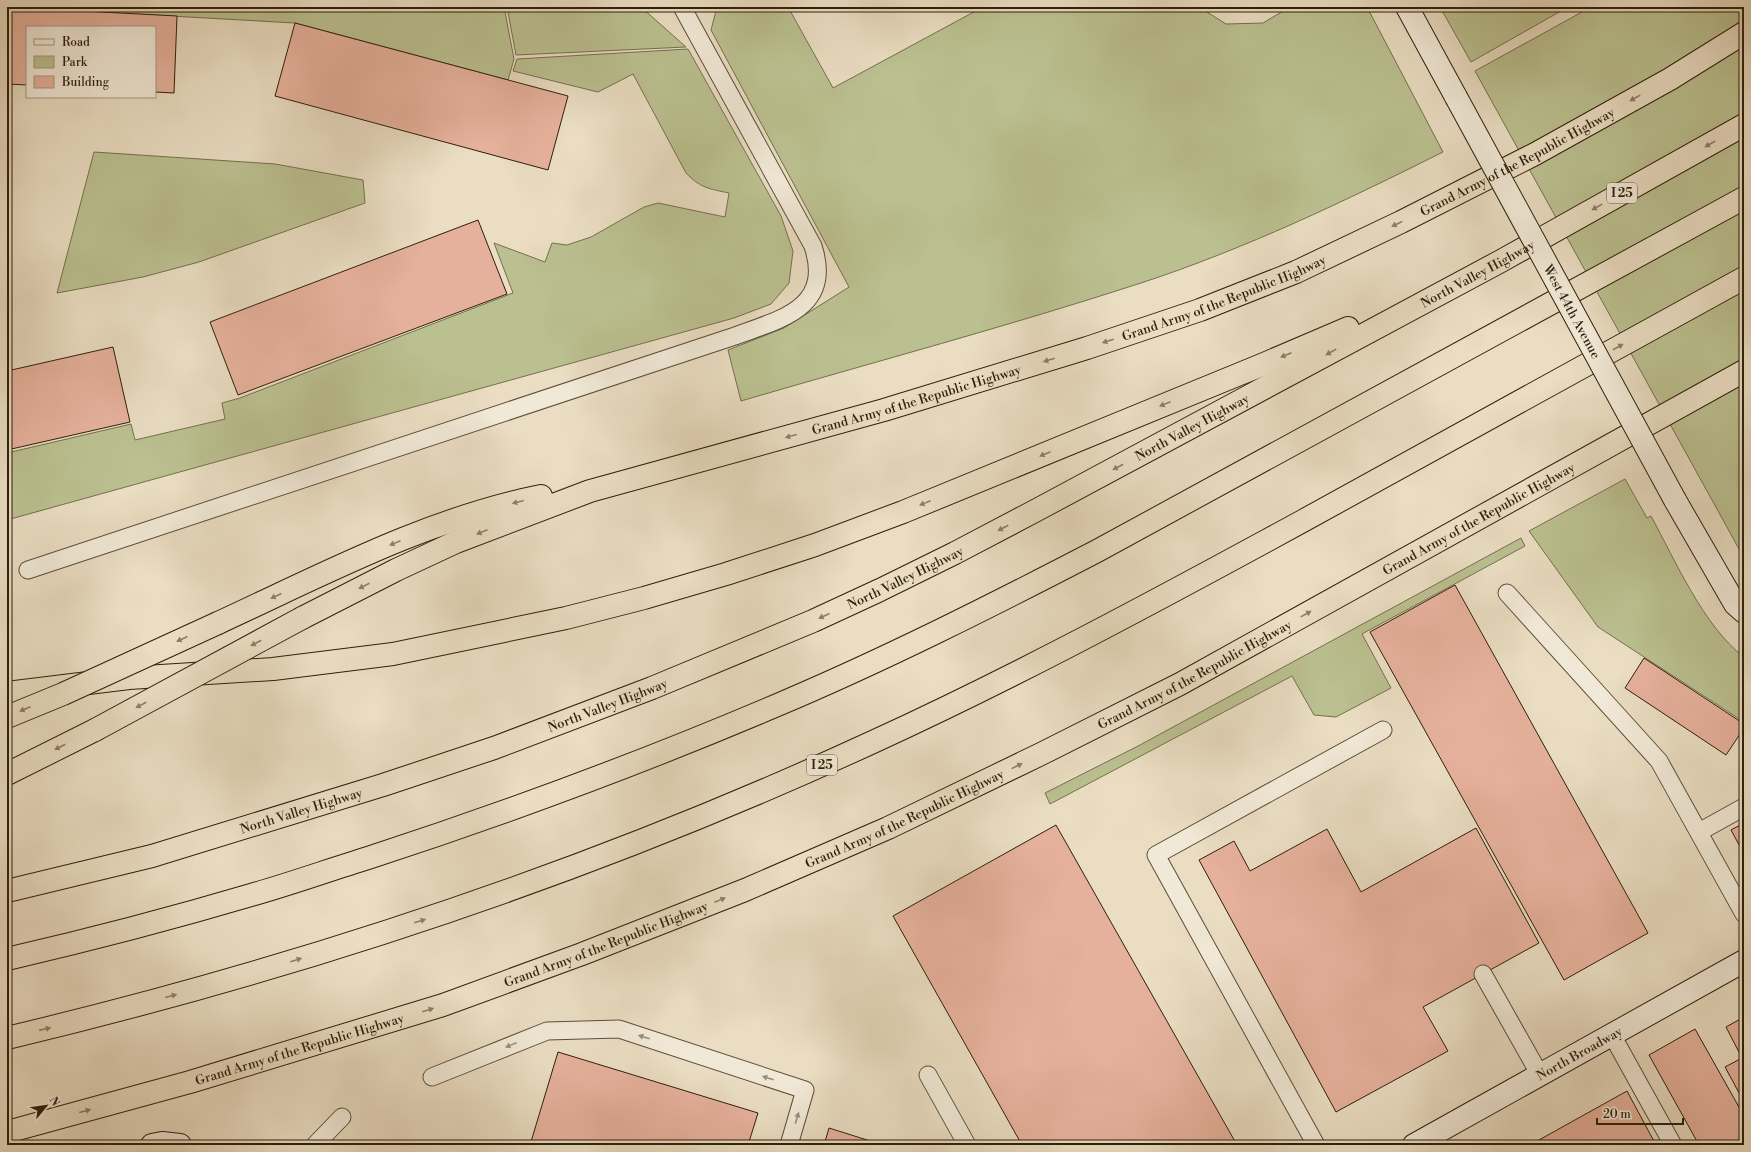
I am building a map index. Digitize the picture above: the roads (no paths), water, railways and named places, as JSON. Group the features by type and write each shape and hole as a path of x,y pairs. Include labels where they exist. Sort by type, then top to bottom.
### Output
{"highway":[{"path":"1670,79 1744,19"},
{"name":"Grand Army of the Republic Highway","path":"665,471 884,410 1087,348 1200,310 1296,272 1394,225 1534,154 1670,79 1744,33"},
{"name":"North Valley Highway","path":"7,891 152,856 375,788 487,750 652,688 813,621 955,553 1501,261 1744,124"},
{"path":"7,959 163,920 254,895 419,841 606,776 777,706 990,606 1097,551 1369,404 1744,198"},
{"path":"7,693 129,678 273,669 326,664 393,654 566,618 652,596 814,546 903,512 1264,364 1501,261"},
{"name":"I 25","path":"7,1038 112,1013 187,992 451,911 634,844 803,773 954,704 1120,620 1744,278"},
{"name":"Grand Army of the Republic Highway","path":"7,1132 190,1082 443,1005 582,954 745,890 888,828 1041,754 1180,684 1744,371"},
{"path":"7,774 95,730 302,618 396,570 463,539 590,491 665,471"},
{"path":"7,717 63,694 374,552 478,512 535,498 665,471"}],"street":[{"name":"West 44th Avenue","path":"1407,7 1675,500 1736,604 1744,612"},
{"name":"North Broadway","path":"1414,1145 1744,961"},
{"path":"152,1145 162,1143 180,1145"}],"lane":[{"path":"28,570 735,336 787,316 801,307 811,294 817,278 818,262 813,246 682,7"},
{"path":"1507,593 1659,761 1744,914"},
{"path":"1316,1145 1156,855 1383,730"},
{"path":"1699,832 1744,807"},
{"path":"1483,974 1540,1075"},
{"path":"432,1077 547,1031 619,1029 805,1090 789,1145"},
{"path":"1612,1035 1673,1145"},
{"path":"928,1075 967,1145"},
{"path":"316,1145 342,1117"}]}
